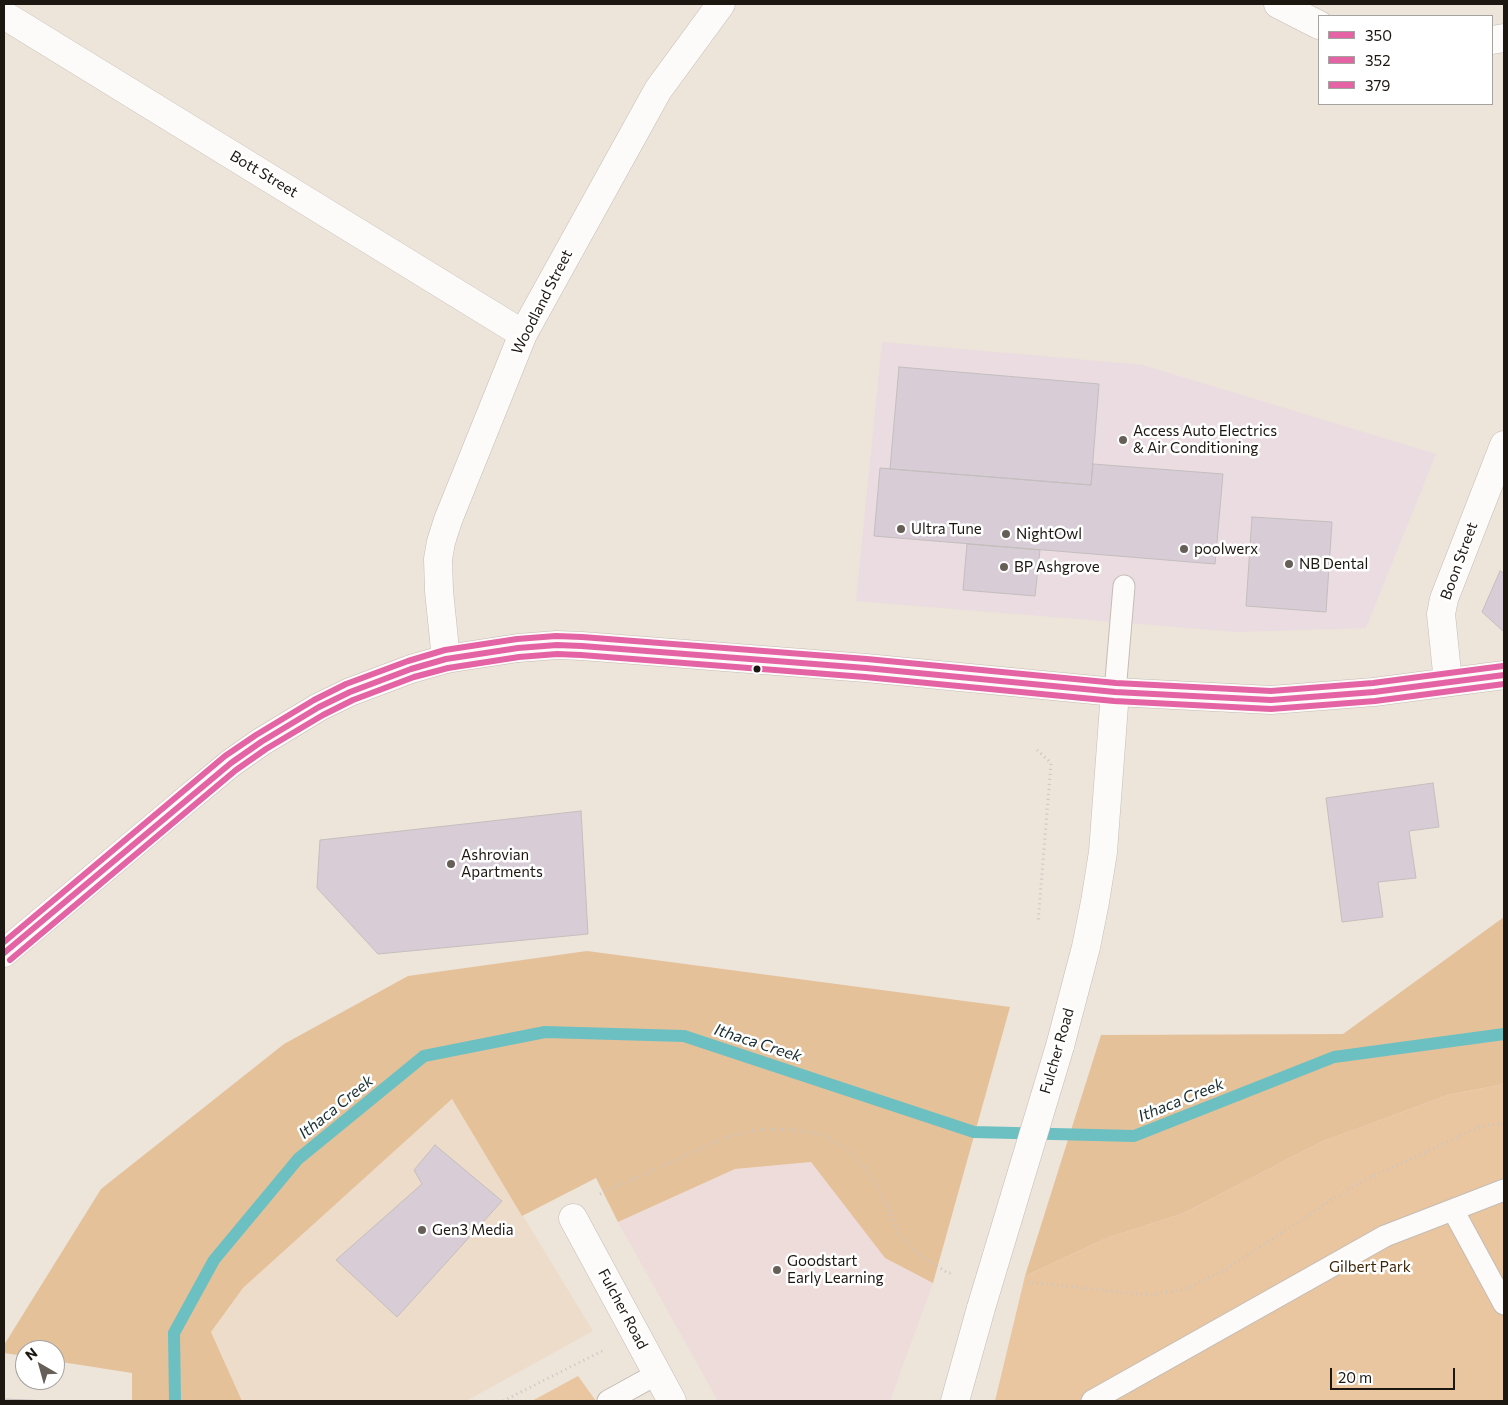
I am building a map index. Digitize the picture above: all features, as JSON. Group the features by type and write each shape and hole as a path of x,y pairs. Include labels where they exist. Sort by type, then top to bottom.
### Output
{"street":[{"name":"Woodland Street","path":"446,659 439,591 438,559 441,542 448,520 523,334 658,90 721,4"},
{"path":"1278,4 1318,24"},
{"name":"Bott Street","path":"4,15 523,334"},
{"name":"Boon Street","path":"1448,682 1441,614 1444,599 1504,445"},
{"path":"4,953 192,795 260,742 319,707 350,692 446,659 518,648 557,645 591,646 866,668 1115,692 1200,698 1271,700 1374,692 1504,675"},
{"name":"Fulcher Road","path":"955,1401 1060,1046 1086,947 1102,852 1115,692"},
{"name":"Fulcher Road","path":"573,1218 672,1401"}],"lane":[{"path":"1115,692 1124,586"},
{"path":"1092,1401 1385,1236 1504,1190"},
{"path":"1454,1210 1504,1304"},
{"path":"608,1401 657,1374"}],"path":[{"path":"1037,750 1051,763 1038,923"},
{"path":"503,1401 635,1333"}],"shaded area":[{"path":"882,342 1143,365 1436,454 1366,628 1238,632 856,601"},
{"path":"1504,917 1504,1084 1448,1095 1321,1142 1184,1213 1107,1238 1025,1276 1101,1035 1343,1034"},
{"path":"587,951 1010,1007 933,1283 885,1258 811,1162 735,1169 618,1222 596,1178 522,1216 452,1099 243,1288 211,1332 242,1401 132,1401 132,1373 65,1363 65,1340 15,1340 15,1355 4,1353 4,1345 101,1189 284,1044 408,976"},
{"path":"452,1099 593,1331 466,1401 242,1401 211,1332 243,1288"},
{"name":"Goodstart Early Learning","path":"812,1162 885,1258 933,1283 890,1401 718,1401 618,1222 735,1169"}],"green space":[{"name":"Gilbert Park","path":"1504,1084 1504,1401 995,1401 1025,1276 1107,1238 1184,1213 1321,1142 1448,1095"},
{"path":"578,1376 596,1401 532,1401"}],"building":[{"path":"899,367 1099,384 1091,485 890,469"},
{"path":"1093,464 1223,474 1215,564 874,536 880,468 1091,485"},
{"name":"NB Dental","path":"1252,517 1332,522 1326,612 1246,606"},
{"path":"967,544 1040,550 1035,596 963,590"},
{"path":"1500,571 1504,573 1504,632 1482,612"},
{"path":"1433,783 1439,827 1409,831 1416,878 1378,882 1383,917 1342,922 1326,798"},
{"name":"Ashrovian Apartments","path":"581,811 588,934 378,954 317,888 320,840"},
{"name":"Gen3 Media","path":"435,1145 502,1201 397,1317 336,1260 422,1184 414,1170"},
{"path":"4,1399 49,1401 4,1401"}],"waterway":[{"name":"Ithaca Creek","path":"175,1401 174,1333 214,1260 298,1159 424,1056 545,1032 684,1036 974,1132 1134,1136 1334,1057 1504,1034"}],"transit line":[{"name":"379","path":"4,942 225,756 256,735 314,700 346,684 408,661 445,650 517,639 556,636 582,637 867,659 1116,683 1271,691 1373,683 1503,666"},
{"name":"350","path":"4,953 231,763 261,742 319,707 350,692 411,669 446,659 518,648 557,645 582,646 866,668 1115,692 1271,700 1374,692 1504,675"},
{"name":"352","path":"10,960 236,770 266,749 323,715 353,700 414,677 448,668 519,657 557,654 581,655 865,677 1114,701 1271,709 1375,701 1504,684"}],"place":[{"name":"Access Auto Electrics & Air Conditioning","path":"1123,440"},
{"name":"Ultra Tune","path":"901,529"},
{"name":"NightOwl","path":"1006,534"},
{"name":"poolwerx","path":"1184,549"},
{"name":"NB Dental","path":"1289,564"},
{"name":"BP Ashgrove","path":"1004,567"},
{"name":"Ashrovian Apartments","path":"451,864"},
{"name":"Gen3 Media","path":"422,1230"},
{"name":"Goodstart Early Learning","path":"777,1270"}]}
